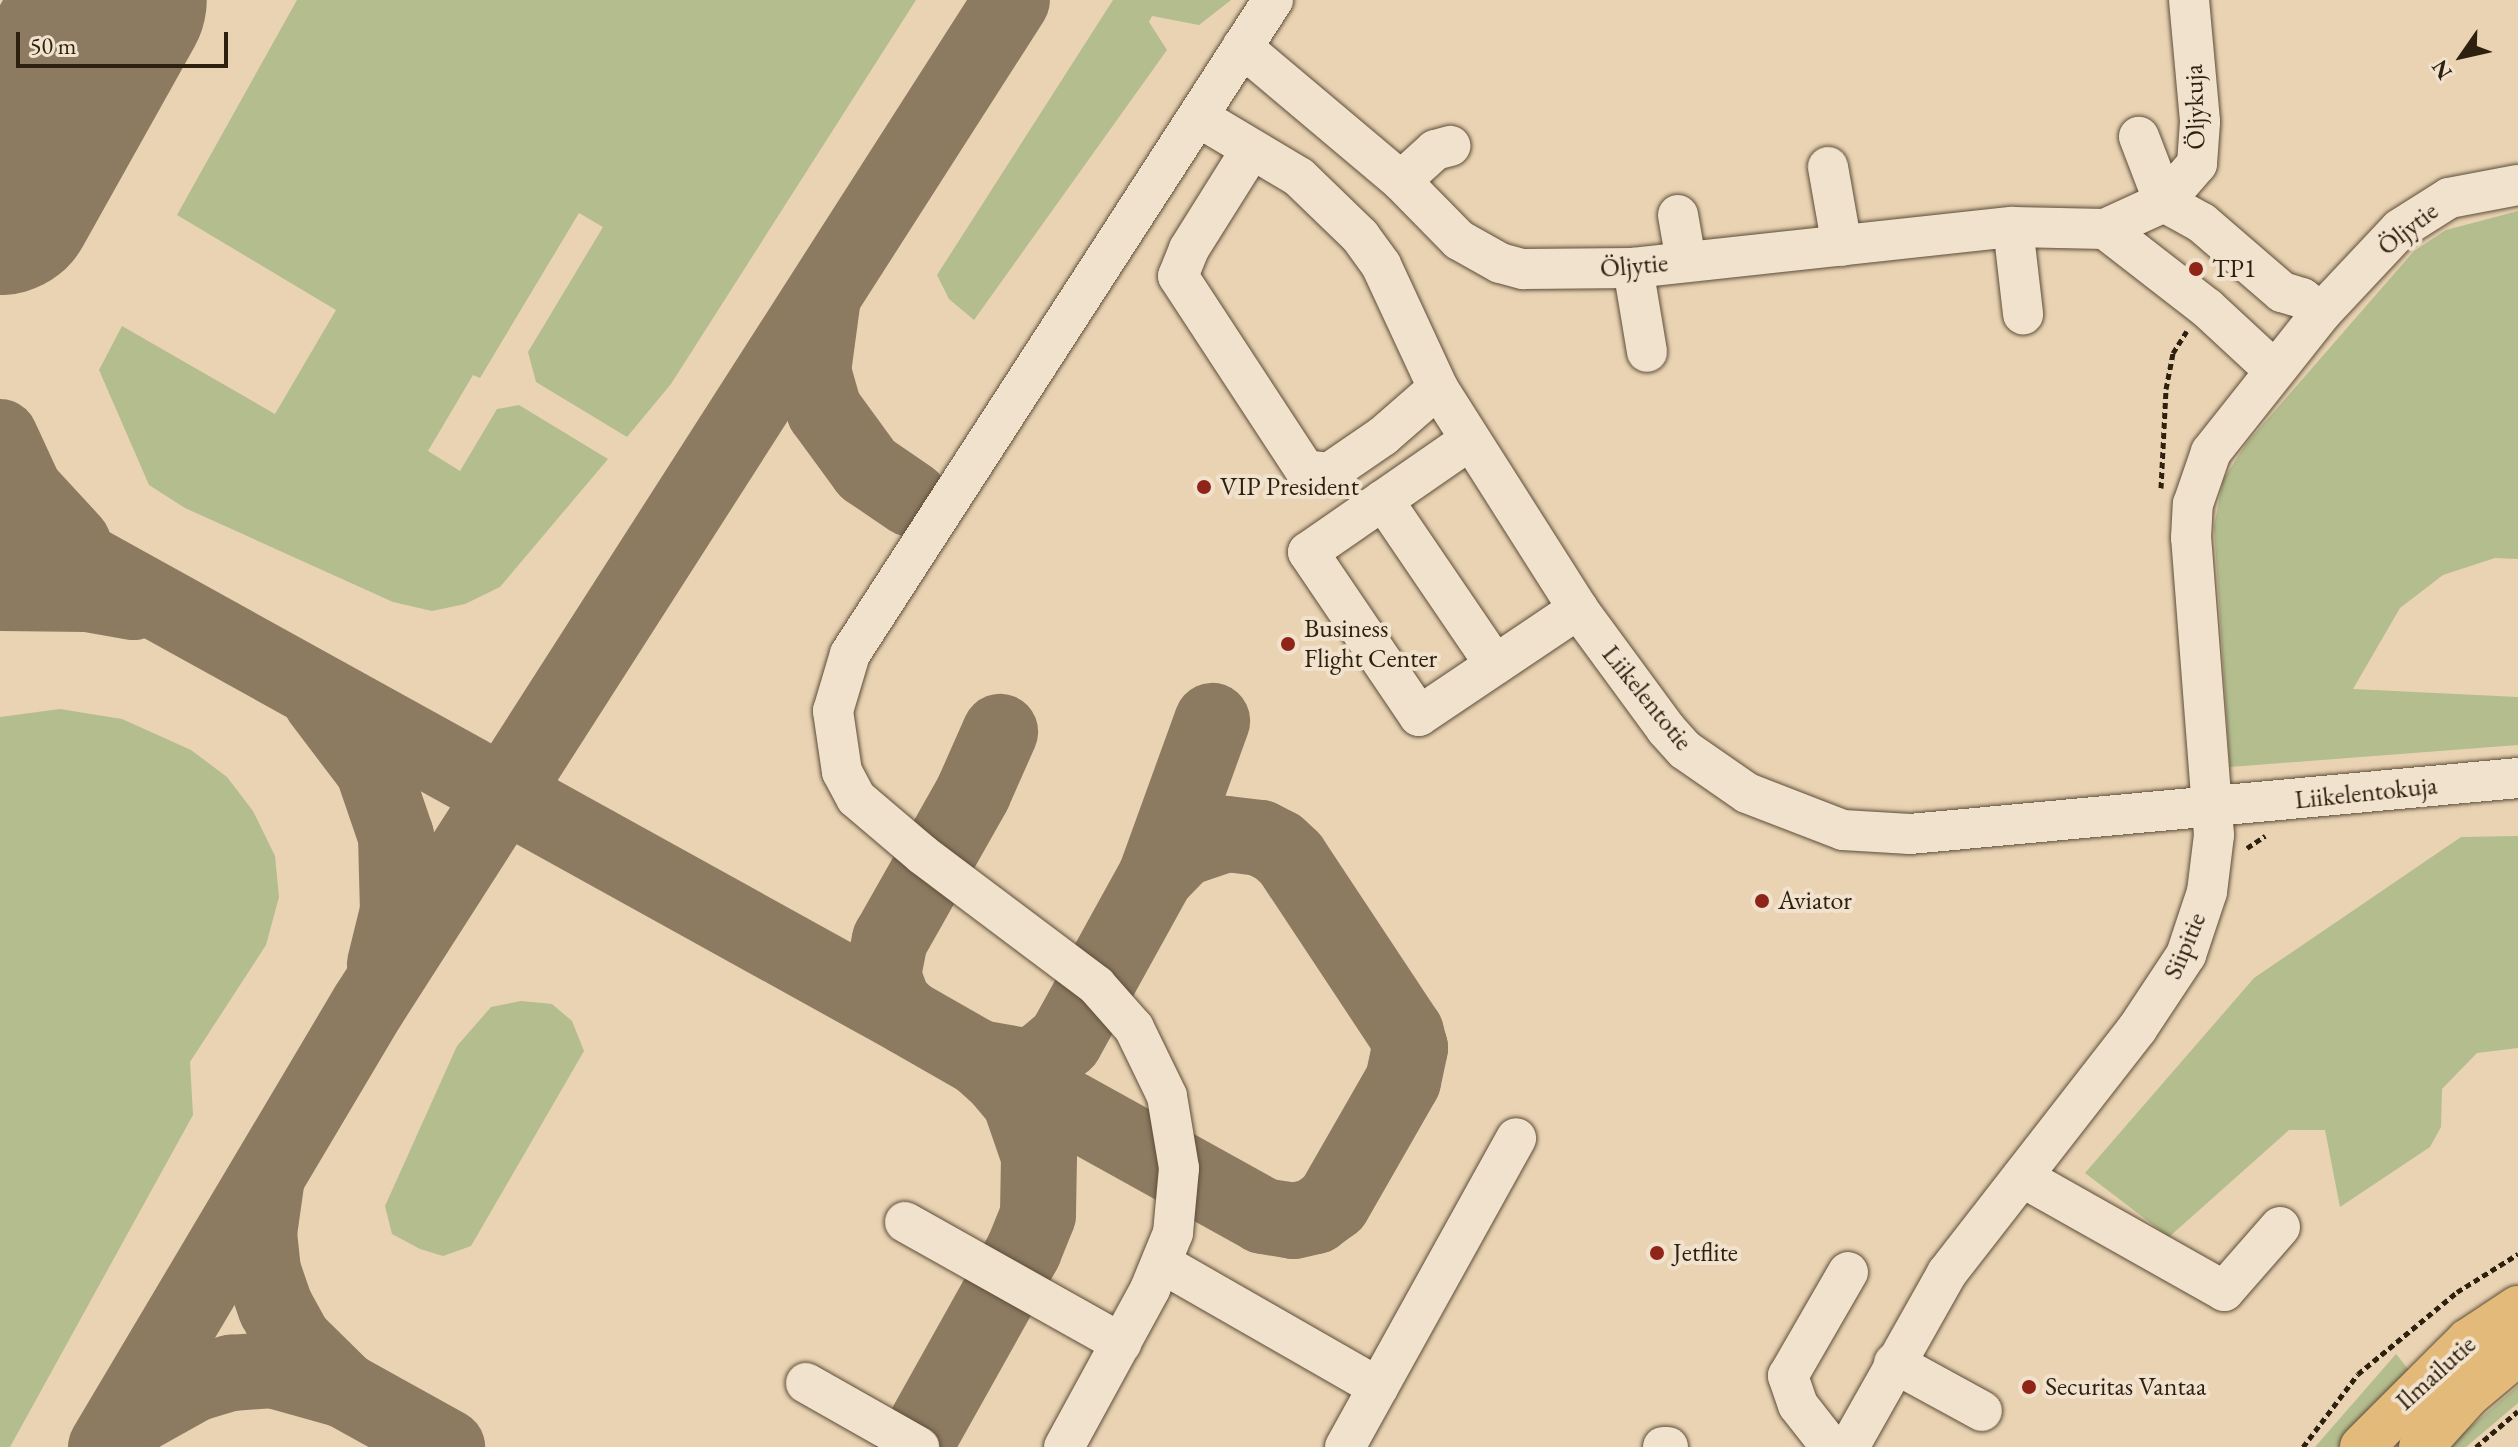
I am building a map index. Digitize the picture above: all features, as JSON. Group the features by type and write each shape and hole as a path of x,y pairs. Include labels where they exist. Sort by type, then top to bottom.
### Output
{"main road":[{"name":"Ilmailutie","path":"2362,1447 2468,1341 2518,1308"},
{"name":"Ilmailutie","path":"2421,1447 2468,1395 2518,1353"}],"street":[{"path":"1064,1447 1163,1264 1178,1197 1176,1131 1167,1096 1140,1038 1087,976 911,847 856,798 842,772 833,711 850,654 1200,118 1273,0"},
{"name":"Öljykuja","path":"2164,202 2197,164 2200,122 2189,0"},
{"name":"Öljytie","path":"1242,47 1401,181 1459,240 1500,263 1548,271 1633,268 2013,227 2105,229 2164,202"},
{"name":"Liikelentotie","path":"1200,118 1299,177 1360,236 1381,265 1438,388 1578,609 1636,693 1685,750 1747,793 1814,823 1843,830 1910,834 2214,808"},
{"path":"2139,137 2164,202 2202,223 2282,292 2302,298 2321,313"},
{"path":"1401,181 1435,150 1450,146"},
{"path":"1251,150 1189,249 1178,276 1305,470 1329,473 1383,436 1438,388"},
{"path":"1828,167 1842,246"},
{"name":"Öljytie","path":"2274,370 2321,313 2400,229 2449,198 2518,185"},
{"path":"1678,215 1686,261"},
{"path":"2013,227 2023,314"},
{"path":"2105,229 2207,308 2274,370"},
{"path":"1633,268 1647,352"},
{"name":"Siipitie","path":"1849,1447 1947,1273 2137,1029 2186,955 2207,892 2214,808 2192,570 2193,504 2211,452 2274,370"},
{"path":"1470,440 1308,552 1419,716 1578,609"},
{"path":"1383,500 1495,665"},
{"name":"Liikelentokuja","path":"2214,808 2518,778"},
{"path":"1345,1447 1516,1138"},
{"path":"2022,1177 2224,1291 2280,1227"},
{"path":"905,1222 1121,1343"},
{"path":"1163,1264 1378,1387"},
{"path":"1831,1447 1798,1405 1788,1376 1848,1272"},
{"path":"1894,1363 1982,1411"},
{"path":"806,1383 919,1447"}],"path":[{"path":"2161,501 2161,449 2173,353 2207,308"},
{"path":"2303,1447 2358,1374 2457,1292 2518,1254"},
{"path":"2476,1447 2518,1411"}],"green space":[{"path":"297,0 916,0 671,384 627,437 536,382 528,352 603,227 579,213 480,378 473,375 428,451 460,471 497,409 519,405 608,459 500,587 465,604 432,611 393,602 185,508 149,485 99,370 122,326 275,414 336,310 177,215"},
{"path":"1113,0 1231,0 1199,25 1152,16 1149,22 1167,50 974,320 949,299 937,275"},
{"path":"2518,211 2518,559 2495,558 2443,575 2400,608 2353,689 2518,697 2518,745 2230,767 2214,527 2223,480 2246,444 2414,251 2446,230"},
{"path":"60,709 122,719 191,750 227,777 253,811 275,856 279,897 266,945 190,1062 193,1115 10,1447 0,1447 0,717"},
{"path":"2518,836 2518,1048 2477,1053 2442,1089 2441,1127 2430,1147 2340,1207 2325,1130 2289,1130 2169,1237 2085,1173 2254,978 2461,837"},
{"path":"521,1001 552,1004 572,1021 584,1051 471,1246 443,1256 420,1249 392,1234 385,1206 457,1046 491,1007"},
{"path":"2396,1354 2409,1370 2371,1406 2338,1447 2315,1447"},
{"path":"2518,1386 2518,1403 2466,1447 2447,1447"}],"taxiway":[{"path":"106,1447 368,1006 1012,0"},
{"path":"0,208 11,180"},
{"path":"823,297 813,371 824,410 867,469 911,499"},
{"path":"0,437 25,491 73,543"},
{"path":"0,515 907,1017 979,1058 1001,1078 1020,1101 1039,1156 1038,1215 1024,1250 914,1447"},
{"path":"0,593 88,594 133,602"},
{"path":"320,699 373,769 396,836 398,911 385,964"},
{"path":"979,1058 1025,1066 1042,1060 1065,1041 1156,876 1212,721"},
{"path":"907,1017 893,1003 883,975 890,940 973,793 1000,732"},
{"path":"991,1065 1263,1216 1294,1221 1315,1216 1333,1203 1403,1081 1410,1048 1406,1033 1291,859 1278,847 1260,838 1226,834 1182,849 1156,876"},
{"path":"267,1177 259,1233 263,1271 276,1308 295,1342 344,1390"},
{"path":"118,1436 135,1417 194,1384 231,1373 272,1370 344,1390 447,1447"}],"runway":[{"path":"0,200 112,0"}],"place":[{"name":"TP1","path":"2196,269"},
{"name":"VIP President","path":"1204,487"},
{"name":"Business Flight Center","path":"1288,644"},
{"name":"Aviator","path":"1762,901"},
{"name":"Jetflite","path":"1657,1253"},
{"name":"Securitas Vantaa","path":"2029,1387"}]}
